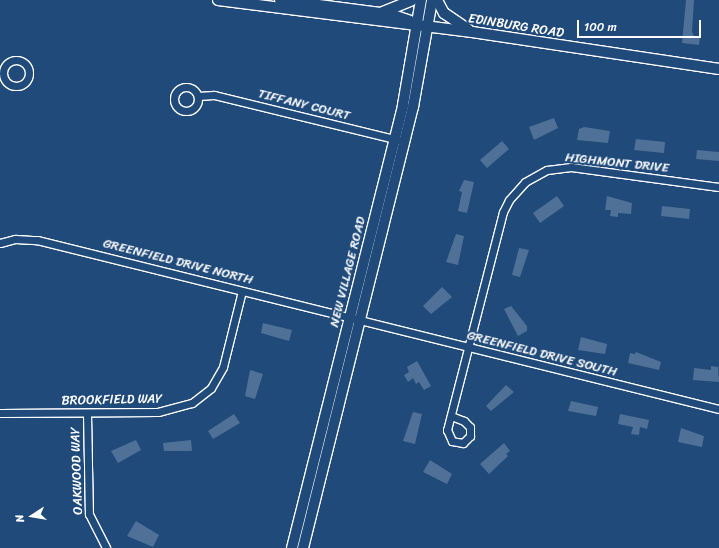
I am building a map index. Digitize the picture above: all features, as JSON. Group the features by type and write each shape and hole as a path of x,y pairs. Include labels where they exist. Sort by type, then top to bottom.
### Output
{"main road":[{"name":"EDINBURG ROAD","path":"218,0 423,25 719,69"},
{"name":"EDINBURG ROAD","path":"280,0 383,13 423,25"},
{"path":"383,13 412,0"},
{"name":"NEW VILLAGE ROAD","path":"303,548 405,142 423,25 421,0"},
{"name":"NEW VILLAGE ROAD","path":"292,548 423,25 432,0"},
{"path":"437,0 444,13 472,32"}],"street":[{"name":"TIFFANY COURT","path":"198,96 214,95 405,142"},
{"name":"HIGHMONT DRIVE","path":"451,416 503,212 517,189 535,175 571,167 719,187"},
{"name":"GREENFIELD DRIVE NORTH","path":"0,243 15,239 37,240 360,321"},
{"name":"BROOKFIELD WAY","path":"0,413 170,411 202,396 223,367 242,291"},
{"name":"GREENFIELD DRIVE SOUTH","path":"360,321 719,409"},
{"name":"OAKWOOD WAY","path":"87,413 89,514 106,548"}],"building":[{"path":"686,0 694,0 692,32 694,36 700,37 699,45 682,43"},
{"path":"554,118 558,128 534,140 529,127"},
{"path":"584,127 610,131 608,143 577,140 579,129"},
{"path":"636,139 665,142 664,153 634,150"},
{"path":"502,141 509,149 487,168 480,160"},
{"path":"697,150 719,152 719,161 696,159"},
{"path":"464,180 474,182 467,213 458,211 462,192 459,191"},
{"path":"557,196 564,206 540,223 533,213"},
{"path":"607,196 632,203 631,214 618,213 618,217 610,216 611,210 605,210"},
{"path":"662,206 690,209 689,219 661,216"},
{"path":"456,234 464,236 458,265 446,262"},
{"path":"519,248 529,250 520,277 512,275"},
{"path":"442,287 452,297 431,314 423,306"},
{"path":"511,306 527,326 527,331 518,336 504,309"},
{"path":"263,323 292,330 289,341 261,333"},
{"path":"581,337 607,344 605,354 578,350"},
{"path":"636,352 661,362 659,370 628,363 630,353 635,354"},
{"path":"417,361 431,386 424,390 419,382 416,384 413,378 408,382 404,375 409,372 407,367"},
{"path":"711,366 718,367 719,382 693,380 694,368 711,370"},
{"path":"250,370 263,374 255,399 245,396"},
{"path":"506,385 514,392 491,411 486,406"},
{"path":"571,401 598,407 596,416 568,411"},
{"path":"413,412 422,414 415,444 403,441"},
{"path":"234,414 240,423 213,439 208,431"},
{"path":"620,414 649,420 647,429 640,427 639,435 631,434 633,427 618,424"},
{"path":"681,428 704,436 702,447 678,442"},
{"path":"136,440 141,450 118,463 111,451"},
{"path":"191,440 192,451 164,451 163,443"},
{"path":"504,443 510,451 506,454 508,456 489,474 480,464"},
{"path":"430,460 452,474 447,484 423,472"},
{"path":"136,521 159,535 153,547 127,536"}]}
